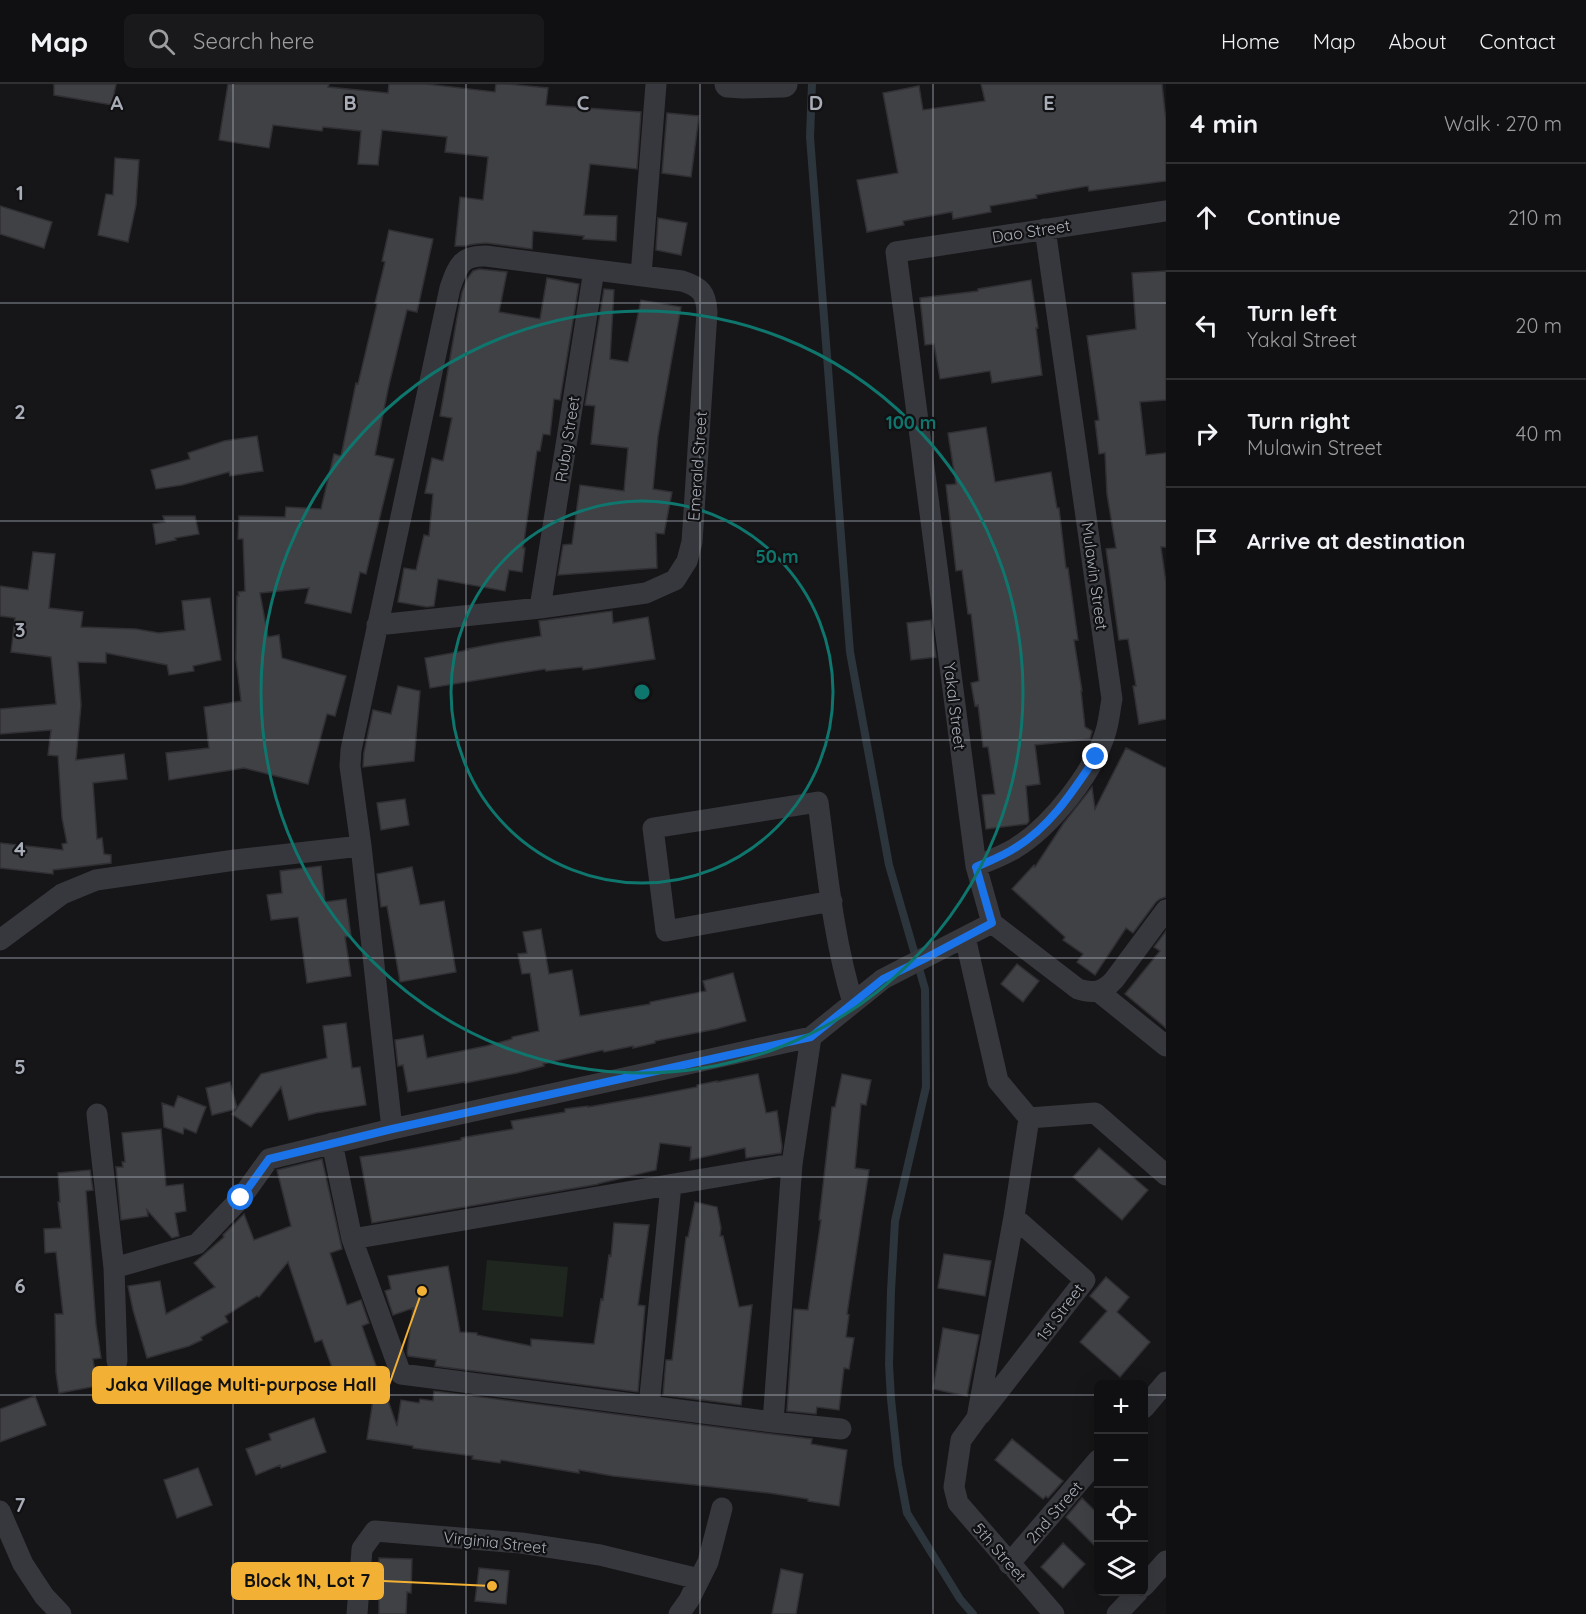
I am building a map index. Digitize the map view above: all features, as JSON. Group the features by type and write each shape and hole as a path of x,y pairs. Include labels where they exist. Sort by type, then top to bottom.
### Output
{"street":[{"path":"641,275 656,84"},
{"path":"728,84 782,84"},
{"name":"Dao Street","path":"896,252 1166,211"},
{"name":"Mulawin Street","path":"976,867 1014,849 1038,831 1061,808 1096,757 1107,730 1112,699 1045,229"},
{"name":"Yakal Street","path":"896,252 976,867 992,923"},
{"name":"Emerald Street","path":"474,256 486,256 641,275 682,281 693,285 702,291 707,300 692,542 687,561 675,580 646,593 540,608 377,625 450,288 463,260 474,256"},
{"name":"Ruby Street","path":"540,608 594,270"},
{"path":"377,625 350,766 392,1129"},
{"path":"832,901 666,931 653,828 818,802 832,901 846,978 853,1003"},
{"path":"0,940 62,894 96,880 235,860 361,846"},
{"path":"114,1268 197,1244 241,1198 269,1159 392,1129 811,1037 883,979 992,923 1078,989 1099,992 1114,980 1166,910"},
{"path":"965,937 998,1081 1029,1118 1095,1113 1166,1175"},
{"path":"1099,992 1166,1046"},
{"path":"773,1422 792,1164 811,1037"},
{"path":"97,1114 114,1268 117,1361"},
{"name":"1st Street","path":"977,1418 1014,1217 1029,1118"},
{"path":"332,1143 352,1239 401,1374 841,1429"},
{"path":"352,1239 792,1164"},
{"path":"649,1406 671,1185"},
{"name":"1st Street","path":"954,1487 961,1440 1085,1280 1014,1217"},
{"path":"1148,1402 1166,1382"},
{"name":"2nd Street","path":"1009,1564 1094,1465"},
{"name":"5th Street","path":"954,1487 958,1503 1054,1614"},
{"path":"679,1614 689,1600 708,1562 722,1509"},
{"path":"0,1511 24,1564 44,1596 61,1614"},
{"name":"Virginia Street","path":"357,1614 362,1550 375,1532 521,1543 600,1555 699,1579"},
{"path":"1148,1581 1166,1561"},
{"path":"1117,1614 1134,1596"}],"shaded area":[{"path":"487,1260 568,1267 563,1317 482,1310"}],"building":[{"path":"54,84 116,84 112,105 54,95"},
{"path":"228,84 329,84 328,87 388,93 389,84 426,84 495,92 496,84 507,84 548,88 546,105 641,112 637,169 590,164 584,215 617,216 616,241 583,239 584,236 533,231 532,249 486,243 455,246 460,197 483,200 488,157 445,152 447,137 382,130 378,165 358,164 361,131 323,127 322,131 273,125 269,148 219,140"},
{"path":"981,84 1162,84 1166,121 1166,181 1089,191 1088,186 990,206 991,212 953,219 952,212 903,221 904,225 867,232 857,180 898,173 883,93 919,86 923,110 985,101"},
{"path":"667,113 699,116 691,177 662,173"},
{"path":"115,158 139,160 136,205 128,242 98,235 106,194 113,195"},
{"path":"0,206 52,222 44,248 0,234"},
{"path":"658,218 687,223 681,255 656,250"},
{"path":"389,230 433,239 417,312 407,310 388,389 375,455 394,459 366,574 360,572 351,613 305,603 309,588 260,593 268,637 279,635 282,658 346,676 335,716 327,714 308,784 244,768 169,780 166,753 209,748 204,707 241,701 236,659 237,596 239,596 238,592 245,591 243,539 238,539 239,516 285,517 286,507 321,509 334,454 341,456 356,383 358,384 377,304 375,303 385,262 382,261"},
{"path":"479,269 507,272 499,312 540,319 547,278 579,284 560,400 554,399 550,435 543,434 540,451 537,451 523,548 525,548 522,572 509,570 505,591 438,579 434,606 398,602 404,568 416,570 424,535 429,536 433,494 425,493 432,458 443,461 452,418 440,416 457,318 467,279 473,271"},
{"path":"1166,271 1166,400 1140,402 1146,455 1166,453 1166,547 1161,547 1166,583 1166,719 1139,724 1133,686 1136,686 1128,639 1119,640 1106,549 1116,548 1107,494 1105,453 1099,454 1095,421 1099,420 1087,336 1136,329 1132,273"},
{"path":"1031,280 1042,375 992,383 990,371 940,379 934,344 925,345 920,298 978,291 978,289"},
{"path":"604,289 614,290 610,359 628,362 641,300 681,307 658,436 653,489 672,492 664,534 656,533 657,568 558,575 563,545 572,544 580,485 624,491 628,448 591,444 595,406 585,405"},
{"path":"986,427 995,482 1051,472 1057,508 1059,508 1078,640 1074,640 1085,727 1092,731 1090,739 1035,745 1040,784 1026,786 1029,821 1027,824 986,829 982,795 995,794 988,747 983,747 978,705 975,706 971,683 979,681 971,614 968,614 962,570 956,571 946,485 956,484 948,433"},
{"path":"257,436 263,471 230,476 229,472 182,485 156,489 151,470 190,459 188,453 224,441"},
{"path":"163,516 195,516 199,534 156,544 153,524 165,522"},
{"path":"33,552 55,554 49,608 83,612 81,627 136,629 159,633 185,630 182,601 210,598 221,660 193,666 194,671 169,675 167,665 106,653 106,663 78,662 81,705 76,760 124,754 127,779 93,783 97,839 102,838 104,854 111,855 111,863 53,870 53,874 0,868 0,843 63,850 62,844 67,843 62,818 58,756 48,755 51,730 0,734 0,709 56,704 51,657 11,652 15,618 0,616 0,586 28,590"},
{"path":"612,611 613,623 648,617 655,659 583,670 582,667 546,671 545,669 430,688 425,658 541,636 539,621"},
{"path":"931,620 936,657 911,660 907,623"},
{"path":"398,686 420,691 414,761 363,767 373,710 391,714"},
{"path":"1126,748 1166,768 1166,897 1156,902 1133,933 1126,928 1095,975 1077,962 1083,954 1063,940 1065,937 1012,889 1034,865 1035,867 1063,824 1092,787 1095,809"},
{"path":"405,799 409,825 381,830 377,803"},
{"path":"321,866 325,902 346,899 351,936 345,937 351,976 307,983 298,917 271,920 267,895 282,893 280,871"},
{"path":"412,867 420,905 444,901 456,972 400,982 387,906 381,907 377,874"},
{"path":"541,929 549,974 572,970 580,1016 650,1004 650,1002 706,991 703,981 733,973 746,1021 633,1048 633,1046 604,1052 603,1050 543,1064 544,1066 517,1073 408,1092 403,1065 398,1066 395,1040 423,1035 427,1058 486,1046 539,1031 530,973 522,974 518,954 527,953 523,932"},
{"path":"1166,931 1166,1028 1125,994 1160,951 1154,947"},
{"path":"1017,964 1039,981 1023,1002 1001,984"},
{"path":"346,1023 352,1068 360,1067 366,1105 289,1120 281,1087 251,1127 232,1114 236,1109 212,1115 206,1088 230,1082 237,1108 261,1074 327,1058 323,1026"},
{"path":"758,1074 766,1113 777,1111 781,1153 746,1158 745,1148 690,1160 691,1147 660,1143 656,1170 597,1184 599,1184 372,1223 360,1157 513,1129 511,1121 565,1112 565,1109 650,1096"},
{"path":"842,1074 871,1080 866,1105 861,1104 855,1168 869,1170 847,1314 849,1315 846,1337 854,1338 849,1369 844,1368 839,1410 817,1407 816,1414 787,1411 794,1309 808,1310 821,1220 819,1220 832,1107 835,1107"},
{"path":"178,1096 206,1107 196,1133 184,1128 183,1134 164,1127 162,1103 174,1107"},
{"path":"161,1129 166,1186 183,1184 186,1211 175,1213 179,1236 172,1238 147,1210 148,1216 121,1220 116,1167 123,1167 122,1162 125,1162 122,1133"},
{"path":"1099,1148 1148,1190 1122,1220 1073,1177"},
{"path":"322,1159 342,1249 330,1253 347,1305 361,1300 369,1323 362,1326 397,1426 401,1400 419,1403 420,1399 433,1401 434,1391 812,1439 811,1444 847,1450 839,1506 769,1493 613,1476 579,1470 579,1473 501,1460 500,1463 472,1459 473,1456 367,1439 375,1387 344,1400 322,1340 315,1342 288,1262 259,1297 257,1296 225,1316 228,1322 201,1337 202,1340 147,1358 128,1286 160,1281 166,1314 215,1287 194,1263 224,1237 223,1235 244,1214 254,1240 291,1226 277,1170"},
{"path":"90,1170 93,1190 86,1191 96,1325 101,1358 93,1359 97,1386 59,1393 56,1373 55,1314 63,1314 56,1252 45,1253 44,1229 61,1228 58,1173"},
{"path":"695,1202 717,1207 721,1228 720,1236 723,1236 739,1307 752,1305 741,1405 663,1395 666,1360 672,1360 686,1237 688,1237"},
{"path":"614,1223 649,1225 638,1305 645,1306 638,1392 435,1366 436,1360 408,1356 413,1308 393,1315 385,1291 391,1289 388,1276 448,1266 460,1332 477,1333 477,1335 531,1346 531,1339 594,1344 609,1255 611,1256"},
{"path":"944,1254 991,1261 985,1296 938,1288"},
{"path":"1106,1277 1129,1297 1117,1312 1150,1342 1120,1377 1080,1342 1107,1311 1090,1296"},
{"path":"943,1328 979,1335 967,1396 933,1389"},
{"path":"35,1396 46,1425 0,1442 0,1409"},
{"path":"314,1418 326,1452 281,1468 280,1465 256,1475 246,1449 271,1440 269,1434"},
{"path":"1012,1439 1063,1481 1048,1498 1046,1496 1043,1499 995,1460"},
{"path":"198,1468 212,1505 177,1518 164,1480"},
{"path":"1082,1498 1094,1510 1094,1545 1066,1517"},
{"path":"1063,1543 1085,1564 1063,1588 1041,1567"},
{"path":"379,1558 412,1559 411,1593 407,1592 406,1614 379,1614"},
{"path":"479,1568 509,1571 506,1604 475,1601"},
{"path":"781,1569 803,1574 796,1614 772,1614"}],"waterway":[{"path":"812,84 810,137 850,652 889,865 925,989 926,1087 895,1221 889,1364 891,1399 898,1465 907,1513 960,1599 973,1614"}],"place":[{"name":"Jaka Village Multi-purpose Hall","path":"422,1291"},
{"name":"Block 1N, Lot 7","path":"492,1586"}],"route":[{"path":"241,1198 269,1159 392,1129 811,1037 883,979 992,923 976,867 1014,849 1038,831 1061,808 1096,757"}]}
